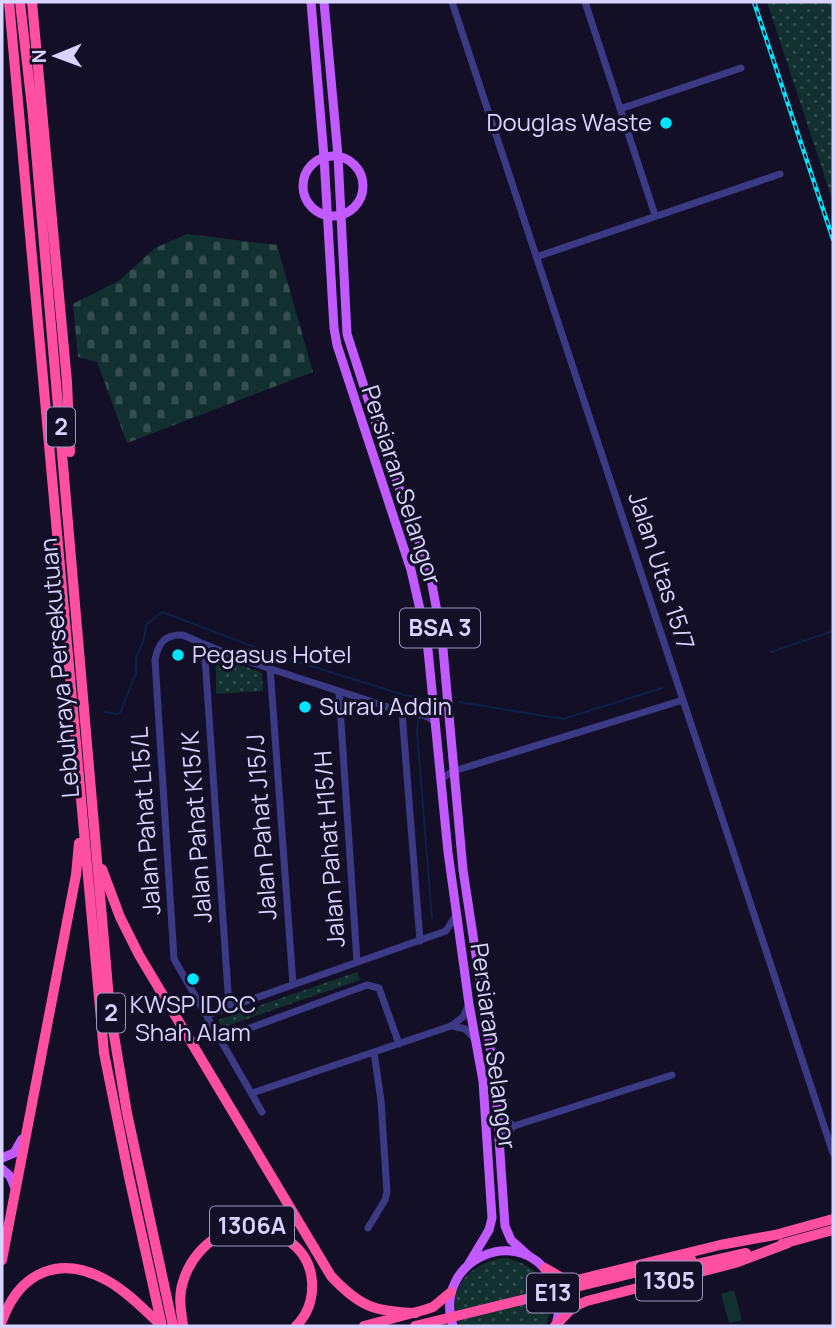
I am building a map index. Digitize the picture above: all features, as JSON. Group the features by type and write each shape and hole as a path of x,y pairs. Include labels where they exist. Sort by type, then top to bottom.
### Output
{"highway":[{"path":"2,2 13,28"},
{"name":"Lebuhraya Persekutuan","path":"9,2 104,1053 162,1326"},
{"path":"22,2 37,36"},
{"name":"Lebuhraya Persekutuan","path":"22,2 96,853 117,1058 163,1283 177,1304 180,1326"},
{"path":"32,2 67,382 70,465 65,475"},
{"path":"2,1260 76,875 82,817"},
{"path":"96,853 120,917 139,956 331,1276 347,1294 367,1306 380,1311 416,1313"},
{"name":"E13","path":"444,1326 692,1262 833,1217"},
{"name":"1306A","path":"180,1326 181,1292 190,1265 207,1243 223,1233 253,1226 282,1235 297,1247 307,1261 312,1273 313,1291 309,1308 296,1326"},
{"name":"E13","path":"415,1326 833,1232"},
{"path":"545,1268 562,1278 577,1280 720,1245 780,1234"},
{"name":"1305","path":"555,1326 573,1307 587,1301 724,1266 788,1243"},
{"path":"2,1321 17,1290 34,1276 65,1269 87,1271 109,1281 162,1326"},
{"path":"364,1326 433,1307 451,1292"}],"main road":[{"name":"Persiaran Selangor","path":"310,2 337,345 411,570 427,640 448,852 486,1105 492,1218 489,1230 468,1265 457,1277 451,1292"},
{"name":"Persiaran Selangor","path":"324,2 338,156 347,334 379,433 429,569 442,638 463,870 498,1107 507,1233 517,1247 545,1268"},
{"path":"338,156 356,166 363,184 358,203 351,211 342,215 327,216 311,207 303,189 307,169 324,157 338,156"},
{"path":"4,1158 19,1147 28,1120"},
{"path":"3,1169 11,1168 13,1164 12,1160 4,1158"},
{"path":"3,1169 10,1176 15,1188"},
{"path":"468,1265 493,1252 506,1251 529,1256"},
{"path":"545,1268 556,1287 559,1311 555,1326"},
{"path":"451,1292 449,1314 453,1326"}],"street":[{"name":"Jalan Utas 15/7","path":"452,2 833,1153"},
{"path":"585,2 655,215"},
{"path":"620,109 741,68"},
{"path":"536,257 780,174"},
{"name":"Jalan Pahat L15/L","path":"204,644 183,635 170,635 161,642 155,660 174,959 207,1015"},
{"path":"204,644 339,692 402,712 426,715 436,723"},
{"name":"Jalan Pahat K15/K","path":"204,644 229,1006"},
{"name":"Jalan Pahat J15/J","path":"270,667 293,984"},
{"name":"Jalan Pahat H15/H","path":"339,692 357,962"},
{"path":"442,778 454,771 683,700"},
{"path":"426,715 434,707"},
{"path":"402,712 420,941"},
{"path":"262,1112 207,1015 446,931 456,915"},
{"path":"446,931 460,944"},
{"path":"220,1039 368,985 379,988 399,1044"},
{"path":"252,1093 451,1026 463,1017 469,1004"},
{"path":"451,1026 465,1029 476,1040"},
{"path":"368,1228 386,1200 387,1192 381,1101 374,1052"},
{"path":"500,1151 503,1138 514,1126 672,1075"},
{"path":"498,1107 505,1120 514,1126"}],"green space":[{"path":"767,2 833,2 833,202"},
{"path":"187,234 277,245 313,372 127,443 97,362 78,357 73,304 120,280 155,248"},
{"path":"216,656 262,673 263,691 216,694"},
{"path":"357,972 360,980 221,1028 218,1020"},
{"path":"507,1258 529,1268 544,1282 549,1302 546,1326 459,1326 455,1300 464,1279 482,1265"},
{"path":"734,1290 742,1320 729,1323 721,1294"}],"waterway":[{"path":"104,712 120,713 136,673 136,658 146,625 162,612 276,655 428,700"},
{"path":"771,652 833,631"},
{"path":"459,702 563,719 662,688"},
{"path":"419,710 427,701"},
{"path":"418,719 432,918"}],"railway":[{"path":"754,2 833,239"}],"place":[{"name":"Douglas Waste","path":"666,123"},
{"name":"Pegasus Hotel","path":"178,655"},
{"name":"Surau Addin","path":"305,707"},
{"name":"KWSP IDCC Shah Alam","path":"193,979"}]}
